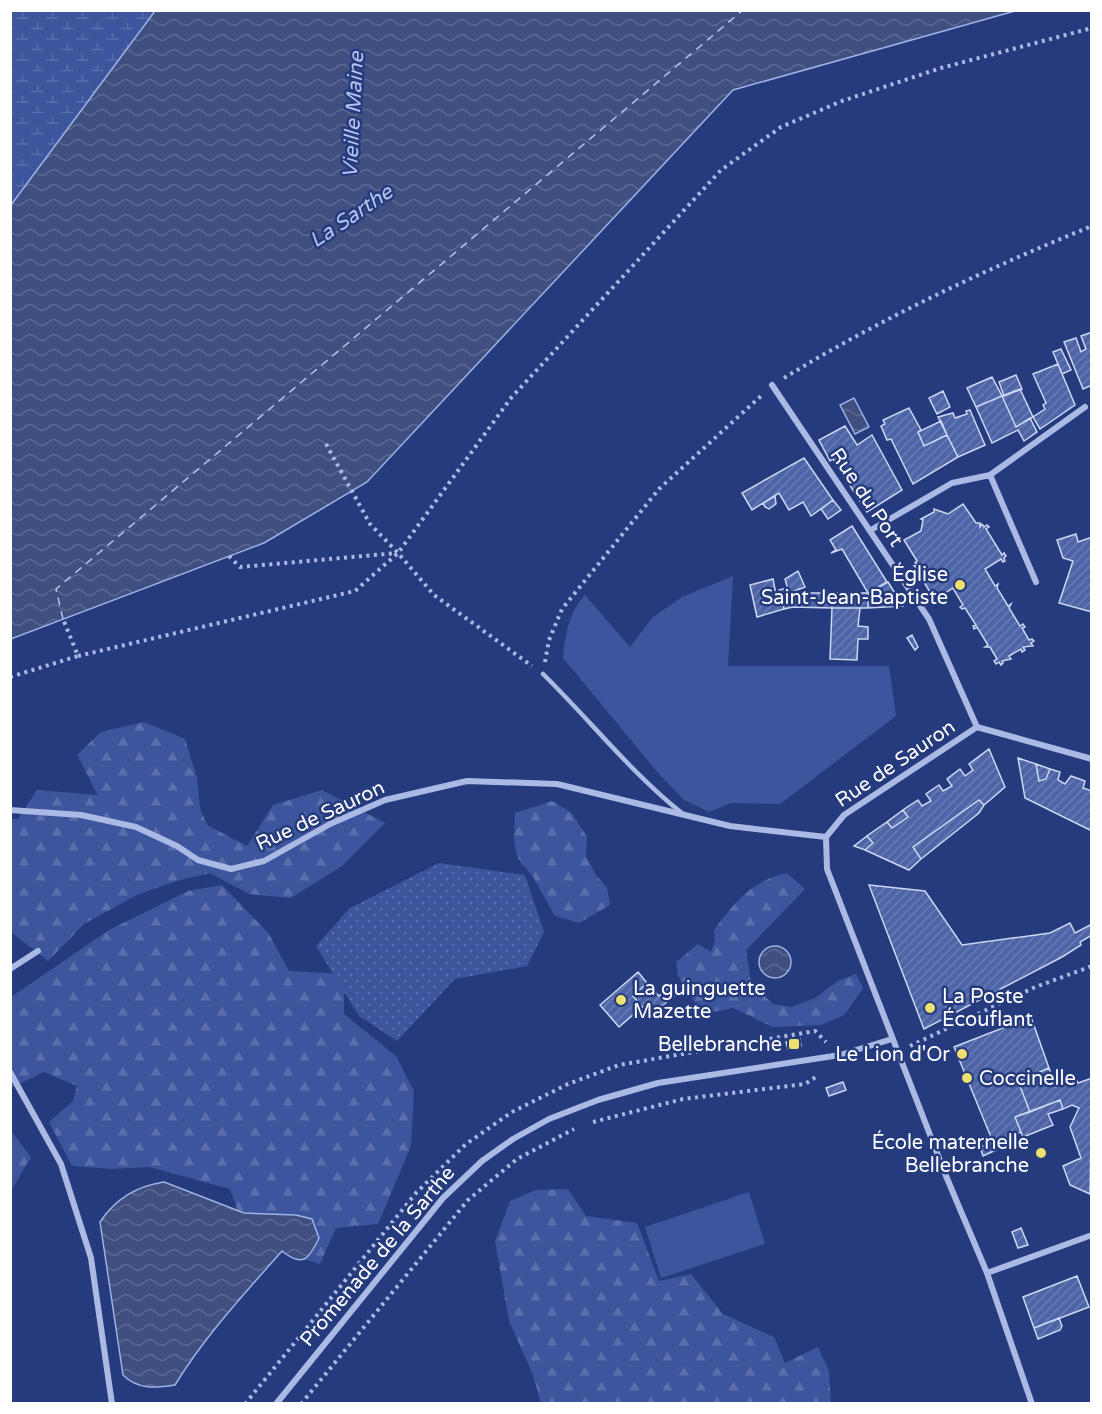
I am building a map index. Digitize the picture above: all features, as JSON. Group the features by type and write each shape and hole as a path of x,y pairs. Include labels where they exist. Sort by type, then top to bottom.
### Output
{"street":[{"name":"Rue du Port","path":"772,385 929,619 977,727"},
{"path":"870,530 952,483 990,475 1085,407"},
{"path":"990,475 1036,582"},
{"path":"977,727 1092,759"},
{"name":"Rue de Sauron","path":"10,810 81,815 136,827 177,846 198,860 231,868 264,861 330,824 386,800 467,781 557,784 730,826 826,837 844,815 977,727"},
{"path":"826,837 827,869 946,1176 987,1273 1032,1404"},
{"path":"10,969 38,951"},
{"name":"Promenade de la Sarthe","path":"276,1404 443,1198 482,1161 513,1139 549,1119 598,1100 658,1083 840,1055 892,1039"},
{"path":"10,1072 62,1164 91,1258 112,1404"},
{"path":"987,1273 1092,1235"}],"lane":[{"path":"543,674 594,725 650,788 685,816"}],"path":[{"path":"10,677 78,656 355,591 398,552 511,398 721,170 780,127 842,101 941,68 1092,28"},
{"path":"326,444 370,524 398,552 434,595 543,674"},
{"path":"229,556 240,567 398,552"},
{"path":"63,619 78,656"},
{"path":"898,1052 1033,988 1092,966"},
{"path":"245,1404 416,1193 466,1144 512,1112 568,1084 619,1065 714,1048 815,1031 840,1055 823,1072 805,1084 683,1099 614,1115 585,1125"},
{"path":"301,1404 468,1200 517,1159 576,1128"}],"green space":[{"path":"11,11 155,11 11,205"},
{"path":"733,576 728,666 889,666 896,716 780,804 731,803 709,812 684,800 659,774 563,658 572,616 585,595 630,647 652,618 682,597"},
{"path":"144,722 185,739 197,778 200,808 207,825 247,846 273,805 322,790 385,823 342,866 291,898 249,894 210,873 176,881 137,895 84,924 48,961 11,932 10,819 18,819 37,790 98,795 77,755 101,732"},
{"path":"552,801 572,813 587,837 586,856 596,875 607,888 610,905 579,923 555,916 533,877 517,857 514,838 515,813"},
{"path":"439,863 525,875 544,932 527,966 455,979 397,1041 359,1016 316,946 350,908"},
{"path":"787,873 805,889 746,950 751,983 773,1004 791,1007 815,998 838,981 856,974 863,988 844,1015 821,1025 773,1027 733,1008 702,1014 678,976 676,962 698,944 711,952 715,941 714,930 737,901 764,881"},
{"path":"222,885 269,934 289,971 344,974 344,1014 396,1056 414,1091 411,1146 378,1224 336,1228 320,1264 249,1243 230,1189 149,1167 111,1169 72,1166 49,1122 73,1101 77,1086 44,1072 11,1088 11,997 109,930 188,891"},
{"path":"11,1131 31,1157 11,1191"},
{"path":"568,1189 586,1216 637,1223 659,1281 691,1274 723,1314 774,1337 785,1363 818,1347 829,1371 831,1403 541,1403 533,1375 509,1321 495,1241 510,1201 536,1190"},
{"path":"749,1192 765,1244 661,1278 645,1227"}],"water":[{"path":"155,11 1015,11 733,90 367,482 264,543 11,639 11,205"},
{"path":"854,398 869,427 855,434 840,405"},
{"path":"775,946 787,950 791,962 787,974 775,978 763,974 759,962 763,950"},
{"path":"164,1182 244,1213 296,1215 312,1219 319,1238 305,1259 295,1259 282,1251 212,1332 175,1385 148,1387 141,1386 123,1375 100,1222 120,1200 136,1190"}],"building":[{"path":"1092,332 1092,385 1083,389 1064,342 1076,338 1081,352 1086,349 1081,336"},
{"path":"1061,349 1071,370 1062,374 1053,352"},
{"path":"1058,364 1075,405 1040,429 1033,417 1045,409 1043,405 1046,403 1033,374"},
{"path":"1016,375 1022,389 1004,396 999,382"},
{"path":"992,377 1002,396 976,407 967,388"},
{"path":"1020,389 1033,417 1016,427 1002,396"},
{"path":"943,391 950,407 937,414 929,398"},
{"path":"1002,396 1016,427 1030,418 1037,432 1024,441 1018,430 992,443 976,407"},
{"path":"909,408 921,430 918,432 924,446 947,435 958,457 913,484 891,439 887,440 881,426 885,424 883,420"},
{"path":"970,410 985,445 958,457 938,417 953,413 955,418 967,414 966,411"},
{"path":"941,421 947,435 924,446 918,432"},
{"path":"845,426 857,445 872,435 902,490 867,512 833,459 830,461 819,440"},
{"path":"804,458 833,500 811,516 803,502 789,510 779,493 752,510 742,493"},
{"path":"775,496 776,504 769,509 765,507 763,503"},
{"path":"833,500 841,510 828,519 821,509"},
{"name":"Église Saint-Jean-Baptiste","path":"963,504 976,523 980,523 980,527 982,524 984,527 987,525 989,527 986,529 1002,555 1004,553 1006,556 1005,561 1001,559 985,569 995,586 998,584 997,588 1008,606 1011,604 1009,608 1020,626 1023,624 1025,627 1022,628 1029,640 1034,641 1031,643 1033,646 1023,647 1025,650 1022,652 1021,649 1009,656 1011,659 1002,661 1001,665 994,661 997,659 990,647 985,647 988,645 977,627 974,629 973,626 976,625 965,608 960,607 963,605 953,588 938,598 940,601 932,601 933,597 917,571 914,573 913,570 916,568 914,566 918,565 915,563 917,561 904,540 921,531 923,520 921,519 934,512 934,509 948,514"},
{"path":"852,526 887,582 868,593 842,549 831,553 836,550 830,540"},
{"path":"1076,534 1078,542 1092,537 1092,612 1059,603 1073,561 1063,558 1057,540"},
{"path":"798,571 805,587 789,593 785,579"},
{"path":"773,579 777,600 782,600 784,609 757,617 750,585"},
{"path":"888,582 903,606 868,608 868,593"},
{"path":"787,588 793,607 784,609 779,590"},
{"path":"789,593 832,593 832,608 793,607"},
{"path":"832,593 868,593 868,608 832,608"},
{"path":"832,608 860,608 858,626 868,627 868,639 858,639 857,660 830,659"},
{"path":"912,635 918,647 915,650 907,638"},
{"path":"989,749 1005,787 984,805 979,800 913,847 921,859 909,870 865,850 873,843 867,836 887,822 892,828 908,817 903,810 918,800 922,806 931,801 926,794 939,785 943,791 952,786 947,779 960,769 965,776 973,770 969,764"},
{"path":"1018,758 1036,764 1039,781 1046,779 1050,769 1060,772 1058,780 1065,784 1071,776 1085,781 1083,788 1092,791 1092,831 1025,798"},
{"path":"1036,764 1050,769 1046,779 1039,781"},
{"path":"979,800 984,805 979,813 921,859 913,847"},
{"path":"903,810 908,817 892,828 887,822"},
{"path":"867,836 873,843 865,850 854,846"},
{"path":"869,885 925,891 962,945 1050,933 1070,923 1075,933 1092,924 1092,935 1062,957 924,1029"},
{"name":"La guinguette Mazette","path":"638,972 647,983 633,996 642,1007 619,1027 600,1005"},
{"path":"647,983 659,996 673,984 679,992 650,1016 633,996"},
{"path":"1031,1017 1049,1068 1018,1081 1030,1112 1015,1117 1021,1132 993,1143 996,1150 983,1156 980,1147 993,1142 954,1047"},
{"path":"800,1039 801,1046 788,1049 786,1042"},
{"path":"1049,1068 1056,1087 1076,1079 1078,1083 1092,1078 1090,1194 1070,1185 1063,1166 1081,1158 1070,1127 1079,1108 1072,1105 1063,1109 1060,1100 1030,1112 1018,1081"},
{"path":"843,1082 846,1090 829,1096 826,1088"},
{"path":"1060,1100 1063,1109 1048,1114 1053,1125 1023,1137 1015,1117"},
{"path":"1021,1228 1028,1245 1018,1248 1012,1232"},
{"path":"1077,1276 1089,1307 1034,1328 1023,1297"},
{"path":"1059,1318 1062,1326 1060,1330 1038,1339 1034,1328"}],"ferry route":[{"path":"63,619 56,589 743,10"}],"place":[{"name":"Église Saint-Jean-Baptiste","path":"960,585"},
{"name":"La guinguette Mazette","path":"621,1000"},
{"name":"La Poste Écouflant","path":"930,1008"},
{"name":"Bellebranche","path":"794,1044"},
{"name":"Le Lion d'Or","path":"962,1054"},
{"name":"Coccinelle","path":"967,1078"},
{"name":"École maternelle Bellebranche","path":"1041,1153"}],"water label":[{"name":"Vieille Maine","path":"353,115"},
{"name":"La Sarthe","path":"351,216"}]}
